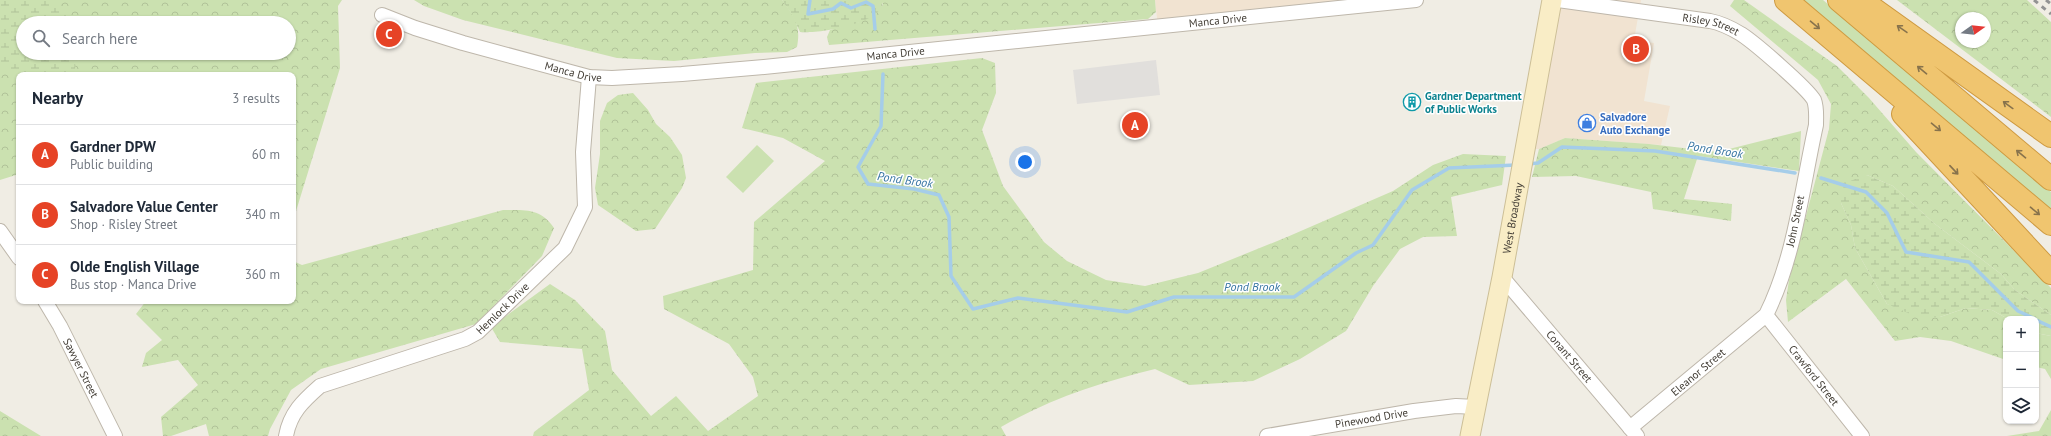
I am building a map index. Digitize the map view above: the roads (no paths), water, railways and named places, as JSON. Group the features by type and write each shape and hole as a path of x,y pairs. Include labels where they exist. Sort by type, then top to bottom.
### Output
{"highway":[{"path":"1786,0 2051,224"},
{"path":"1839,0 2051,179"},
{"path":"1861,0 2051,136"},
{"path":"1843,48 2051,273"}],"main road":[{"name":"West Broadway","path":"1470,436 1502,277 1552,0"}],"street":[{"name":"Manca Drive","path":"382,15 451,39 589,78 612,78 682,74 1416,0"},
{"name":"Risley Street","path":"1558,0 1710,21 1726,26 1742,35 1805,88 1816,105 1816,124"},
{"name":"Hemlock Drive","path":"286,436 288,423 302,403 320,386 465,339 478,332 565,248 585,207 583,190 583,152 589,78"},
{"name":"John Street","path":"1766,315 1777,292 1790,246 1816,124"},
{"path":"0,231 16,254"},
{"name":"Conant Street","path":"1502,277 1634,432"},
{"name":"Sawyer Street","path":"47,304 60,326 115,436"},
{"name":"Eleanor Street","path":"1634,432 1766,315"},
{"name":"Crawford Street","path":"1766,315 1862,436"},
{"name":"Pinewood Drive","path":"1267,436 1406,412 1457,406 1476,407"}],"waterway":[{"name":"Pond Brook","path":"810,0 808,14 833,9 841,3 851,8 866,2 873,6 875,29"},
{"name":"Pond Brook","path":"883,74 881,126 858,167 868,184 914,189 939,195 949,217 951,276 973,309 1018,298 1127,312 1174,297 1294,297 1356,253 1373,245 1412,190 1449,168 1516,165"},
{"name":"Pond Brook","path":"1528,164 1538,163 1562,147 1655,151 1795,173"},
{"name":"Pond Brook","path":"1821,178 1866,192 1887,213 1906,252 1969,262 2018,311 2029,316"},
{"name":"Pond Brook","path":"2039,321 2051,327"}],"railway":[{"path":"2034,0 2051,14"},
{"path":"2046,0 2051,4"}],"place":[{"name":"Olde English Village","path":"389,34"},
{"name":"Salvadore Value Center","path":"1636,49"},
{"name":"Gardner Department of Public Works","path":"1412,102"},
{"name":"Salvadore Auto Exchange","path":"1587,123"},
{"name":"Gardner DPW","path":"1135,125"}]}
